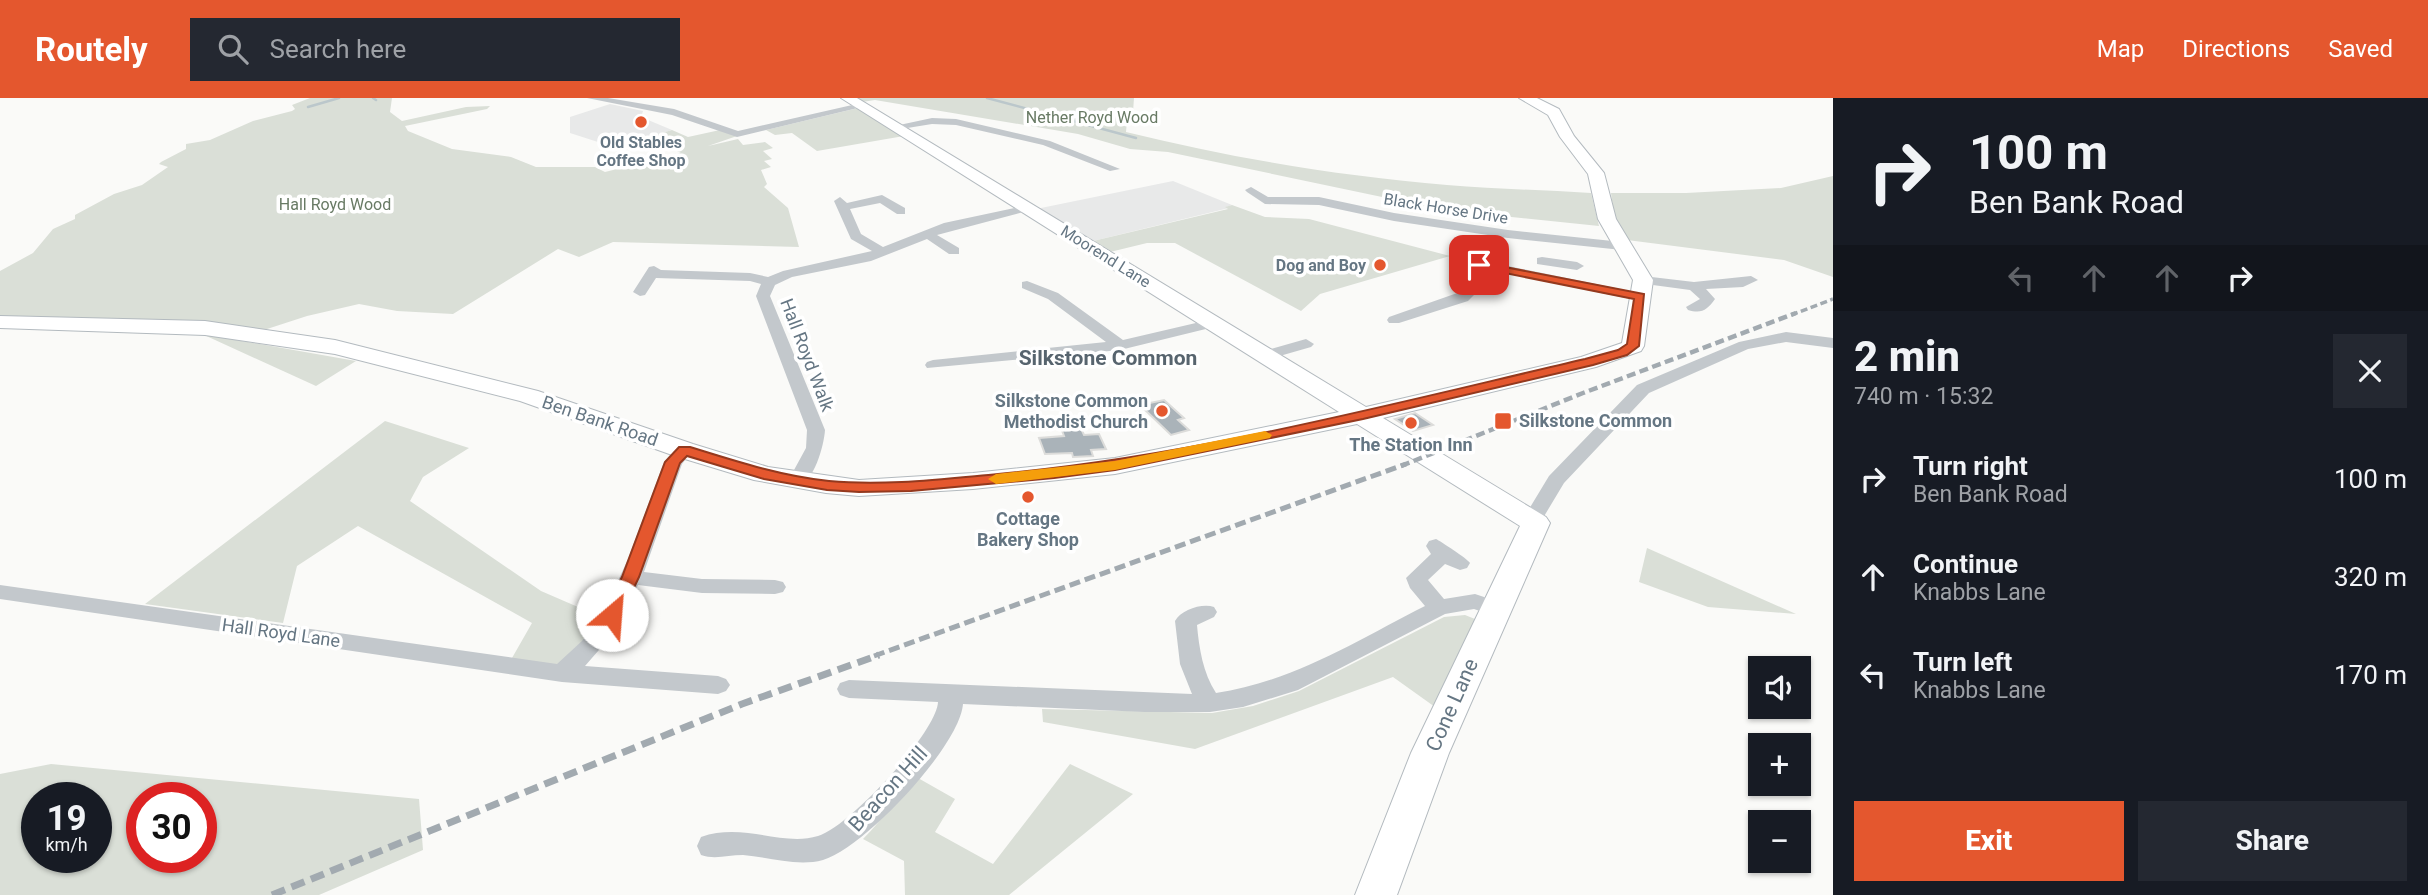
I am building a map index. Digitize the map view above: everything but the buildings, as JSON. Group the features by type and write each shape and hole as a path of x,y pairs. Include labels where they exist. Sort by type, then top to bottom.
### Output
{"main road":[{"path":"1526,98 1554,112 1567,137 1596,173 1607,219 1634,261 1641,289"},
{"name":"Moorend Lane","path":"854,102 1363,415"},
{"name":"Ben Bank Road","path":"0,322 205,328 335,347 529,396 684,450 764,474 797,481 859,488 911,486 1128,464 1363,415 1623,352 1633,346 1641,289"},
{"path":"1363,415 1533,519"},
{"name":"Cone Lane","path":"1376,895 1395,834 1494,608 1535,523 1533,519"}],"street":[{"path":"592,98 674,112 737,134 854,102"},
{"path":"895,127 932,121 956,122 1046,143 1114,169"},
{"name":"Black Horse Drive","path":"1249,195 1265,200 1332,203 1394,217 1545,239 1622,246"},
{"path":"882,252 856,236 841,204 882,199 901,211"},
{"name":"Hall Royd Walk","path":"648,282 750,277 769,282 788,274 852,262 968,221 1029,209"},
{"path":"928,234 954,251"},
{"path":"1545,239 1557,262"},
{"path":"1454,259 1641,289 1747,281 1765,290"},
{"path":"1542,261 1577,266"},
{"path":"1394,320 1463,298 1469,293 1479,265"},
{"name":"Hall Royd Walk","path":"769,282 763,296 816,430 815,448 797,481"},
{"path":"1027,285 1053,296 1120,345"},
{"path":"1693,307 1700,308 1709,299 1694,286"},
{"path":"935,368 1011,356 1036,356 1120,345 1213,323"},
{"name":"Cone Lane","path":"1533,519 1556,480 1643,389 1689,367 1753,343 1786,337 1833,343"},
{"path":"1266,355 1306,344"},
{"path":"562,673 591,646 612,615 630,577 673,462 684,450"},
{"path":"1439,608 1418,583 1417,578 1446,555"},
{"path":"630,577 746,594 775,587"},
{"name":"Hall Royd Lane","path":"0,592 562,673 622,680 718,685"},
{"path":"849,689 1144,703 1210,703 1243,698 1290,684 1439,608 1475,601 1494,608"},
{"path":"1206,612 1186,621 1187,649 1198,685 1210,703"},
{"name":"Beacon Hill","path":"711,846 738,843 805,852 826,847 852,832 901,780 939,732 951,707 950,693"}],"shaded area":[{"path":"610,104 643,111 641,117 672,130 637,140 621,137 601,143 570,133 570,117"},
{"path":"1173,181 1232,205 1226,207 1229,208 1093,241 1036,209"}],"green space":[{"name":"Hall Royd Wood","path":"310,98 392,98 390,112 402,121 466,107 490,106 487,109 405,126 408,131 452,149 511,157 536,167 595,167 605,172 681,153 658,142 637,140 672,130 688,137 720,130 737,136 708,146 738,139 743,145 765,142 773,148 763,151 772,159 764,161 771,167 761,170 767,184 764,187 788,208 799,247 613,242 579,257 558,249 453,314 397,311 359,304 307,316 264,330 0,319 0,271 33,253 53,229 75,219 75,215 114,194 142,185 168,167 159,164 186,149 186,144 210,140 253,121 292,111 295,109 292,105"},
{"name":"Nether Royd Wood","path":"856,98 1134,98 1133,112 1127,121 1126,132 1245,158 1366,177 1591,193 1599,226 1444,210 1168,152 1130,149 1078,134 875,100 862,102"},
{"path":"858,108 904,136 817,151 792,133 775,135 766,130"},
{"path":"1833,176 1833,277 1784,260 1627,240 1616,218 1611,193 1686,193 1781,188"},
{"path":"1232,205 1265,217 1309,219 1450,256 1320,294 1301,311 1175,243 1147,243 1110,252 1093,241 1228,209 1225,207"},
{"path":"202,334 356,361 316,386"},
{"path":"385,421 469,448 423,477 410,501 541,591 608,620 562,673 508,665 532,623 358,526 297,566 283,623 145,604"},
{"path":"1647,548 1796,614 1708,607 1639,582"},
{"path":"1465,615 1475,619 1435,707 1393,677 1195,749 1043,722 1042,709 1212,713 1253,706 1299,691 1444,617"},
{"path":"51,764 419,799 423,850 319,895 0,895 0,774"},
{"path":"1070,764 1133,794 1009,895 905,895 904,861 863,839 918,778 955,799 935,832 993,864"}],"waterway":[{"path":"308,107 339,98"},
{"path":"987,98 1136,138"}],"railway":[{"path":"1791,315 1833,299"},
{"path":"1406,464 1583,393 1796,313"},
{"path":"874,656 1406,464"},
{"path":"1401,466 1406,464"},
{"path":"272,895 742,704 879,655"}],"slow traffic":[{"path":"996,479 1115,466 1265,435"}],"place":[{"name":"Old Stables Coffee Shop","path":"641,122"},
{"name":"Dog and Boy","path":"1380,265"},
{"name":"Silkstone Common Methodist Church","path":"1162,411"},
{"name":"Silkstone Common","path":"1503,421"},
{"name":"The Station Inn","path":"1411,423"},
{"name":"Cottage Bakery Shop","path":"1028,497"}],"district":[{"name":"Silkstone Common","path":"1108,358"}],"route":[{"path":"612,615 630,577 673,462 684,450 764,474 797,481 859,488 1054,473 1115,466 1363,415 1612,356 1633,346 1640,297 1479,265"}]}
